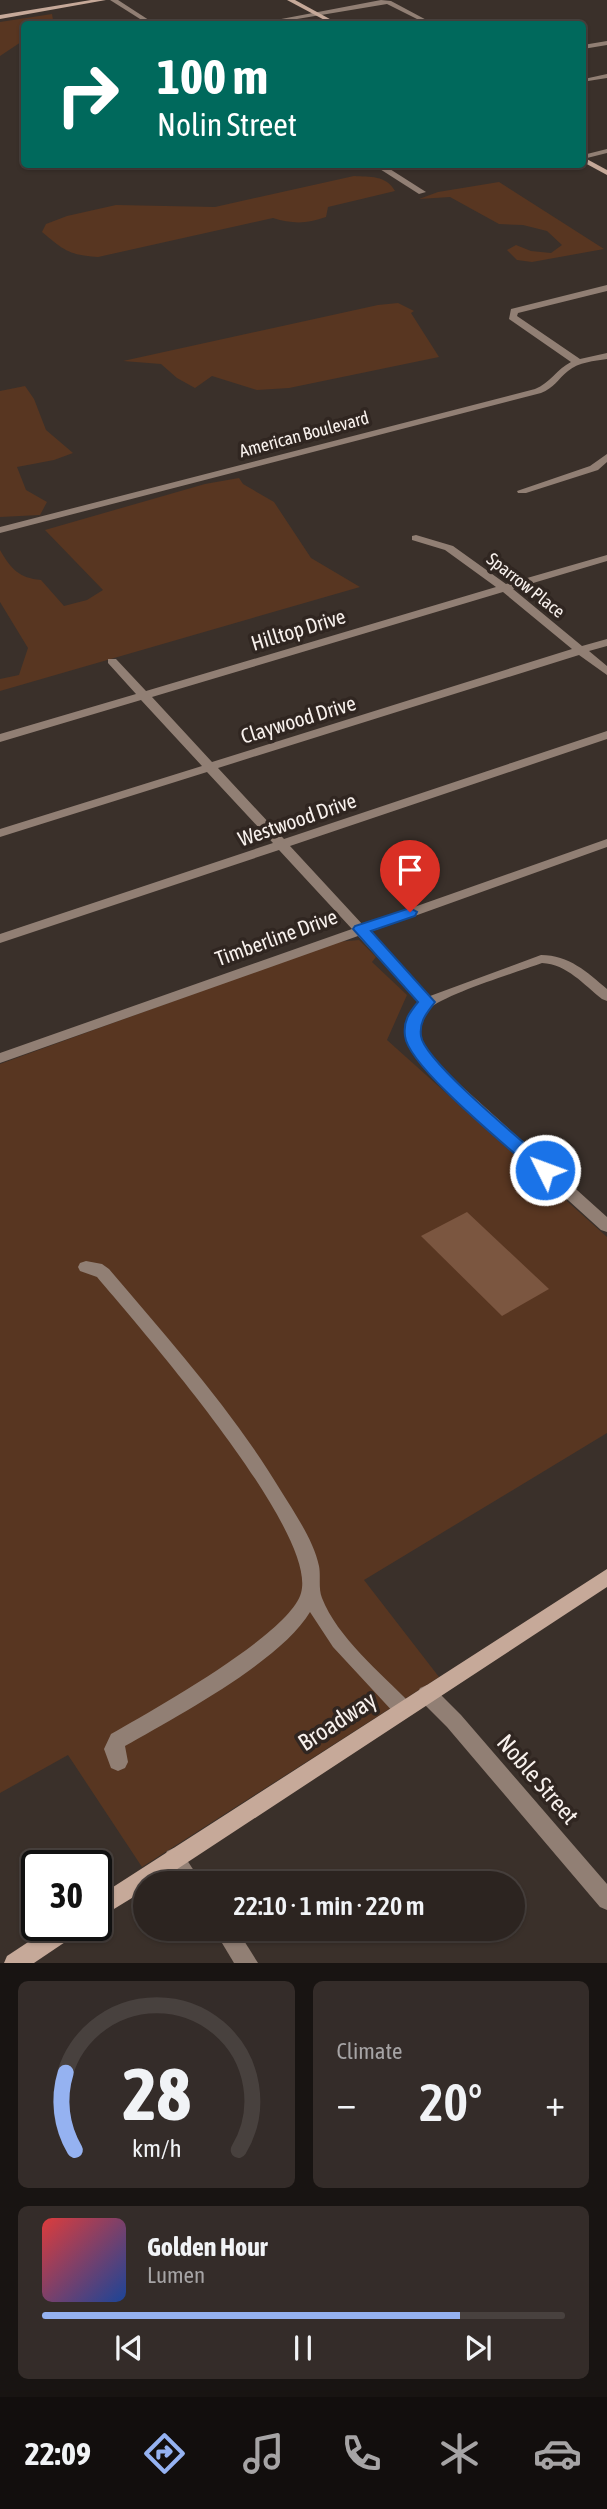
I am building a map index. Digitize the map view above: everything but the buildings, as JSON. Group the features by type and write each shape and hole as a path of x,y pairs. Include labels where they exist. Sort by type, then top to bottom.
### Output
{"street":[{"path":"0,17 103,0"},
{"path":"113,0 147,21"},
{"path":"290,0 331,21"},
{"path":"276,21 386,1 425,21"},
{"path":"586,46 607,43"},
{"path":"588,79 607,76"},
{"path":"586,157 607,151"},
{"path":"586,160 607,173"},
{"path":"383,168 422,192"},
{"path":"578,362 512,317 514,312 607,288"},
{"name":"American Boulevard","path":"0,530 538,391 551,386 563,371 578,362 607,356"},
{"path":"522,491 594,468 607,457"},
{"name":"Sparrow Place","path":"416,538 449,548 504,588 607,672"},
{"name":"Hilltop Drive","path":"0,738 607,558"},
{"name":"Claywood Drive","path":"0,833 607,642"},
{"path":"112,661 427,1002"},
{"name":"Westwood Drive","path":"0,939 607,735"},
{"name":"Timberline Drive","path":"0,1058 607,843"},
{"path":"607,996 563,962 551,958 427,1002 420,1008 412,1025 413,1038 422,1055 442,1077 607,1226"},
{"path":"86,1267 96,1268 103,1273 201,1389 287,1515 314,1581 311,1595 298,1614 247,1660 118,1741 114,1749 118,1762"},
{"name":"Broadway","path":"112,1899 607,1577"},
{"path":"311,1595 319,1614 333,1635 403,1709"},
{"name":"Noble Street","path":"427,1694 454,1721 607,1900"},
{"path":"174,1858 183,1871"},
{"path":"15,1963 49,1941"},
{"path":"232,1941 247,1963"}],"shaded area":[{"path":"52,14 54,21 21,21 21,42 0,56 0,22"},
{"path":"354,176 382,179 395,191 328,207 326,217 312,221 293,222 273,218 98,257 67,250 42,232 46,224 67,216 116,205 215,207"},
{"path":"499,182 604,249 532,262 517,260 507,250 516,245 531,251 551,253 562,245 547,231 523,225 499,224 450,197 419,199 438,192"},
{"path":"398,303 414,311 411,313 439,357 289,388 257,390 212,376 195,388 177,378 161,364 123,361 378,305"},
{"path":"25,386 34,399 46,430 73,453 54,460 17,467 26,490 47,502 40,515 0,517 0,391"},
{"path":"239,478 243,484 274,502 311,558 360,587 0,691 0,679 19,675 28,648 0,602 0,550 16,571 41,580 64,606 87,600 103,590 45,530 205,484"},
{"path":"359,940 376,957 372,962 407,995 387,1040 607,1237 607,1433 364,1580 439,1677 142,1867 68,1755 0,1793 0,1064 336,942"},
{"path":"467,1212 549,1289 502,1316 421,1236"}],"route":[{"path":"410,912 360,929 427,1002 413,1019 413,1038 422,1055 442,1077 545,1170"}]}
